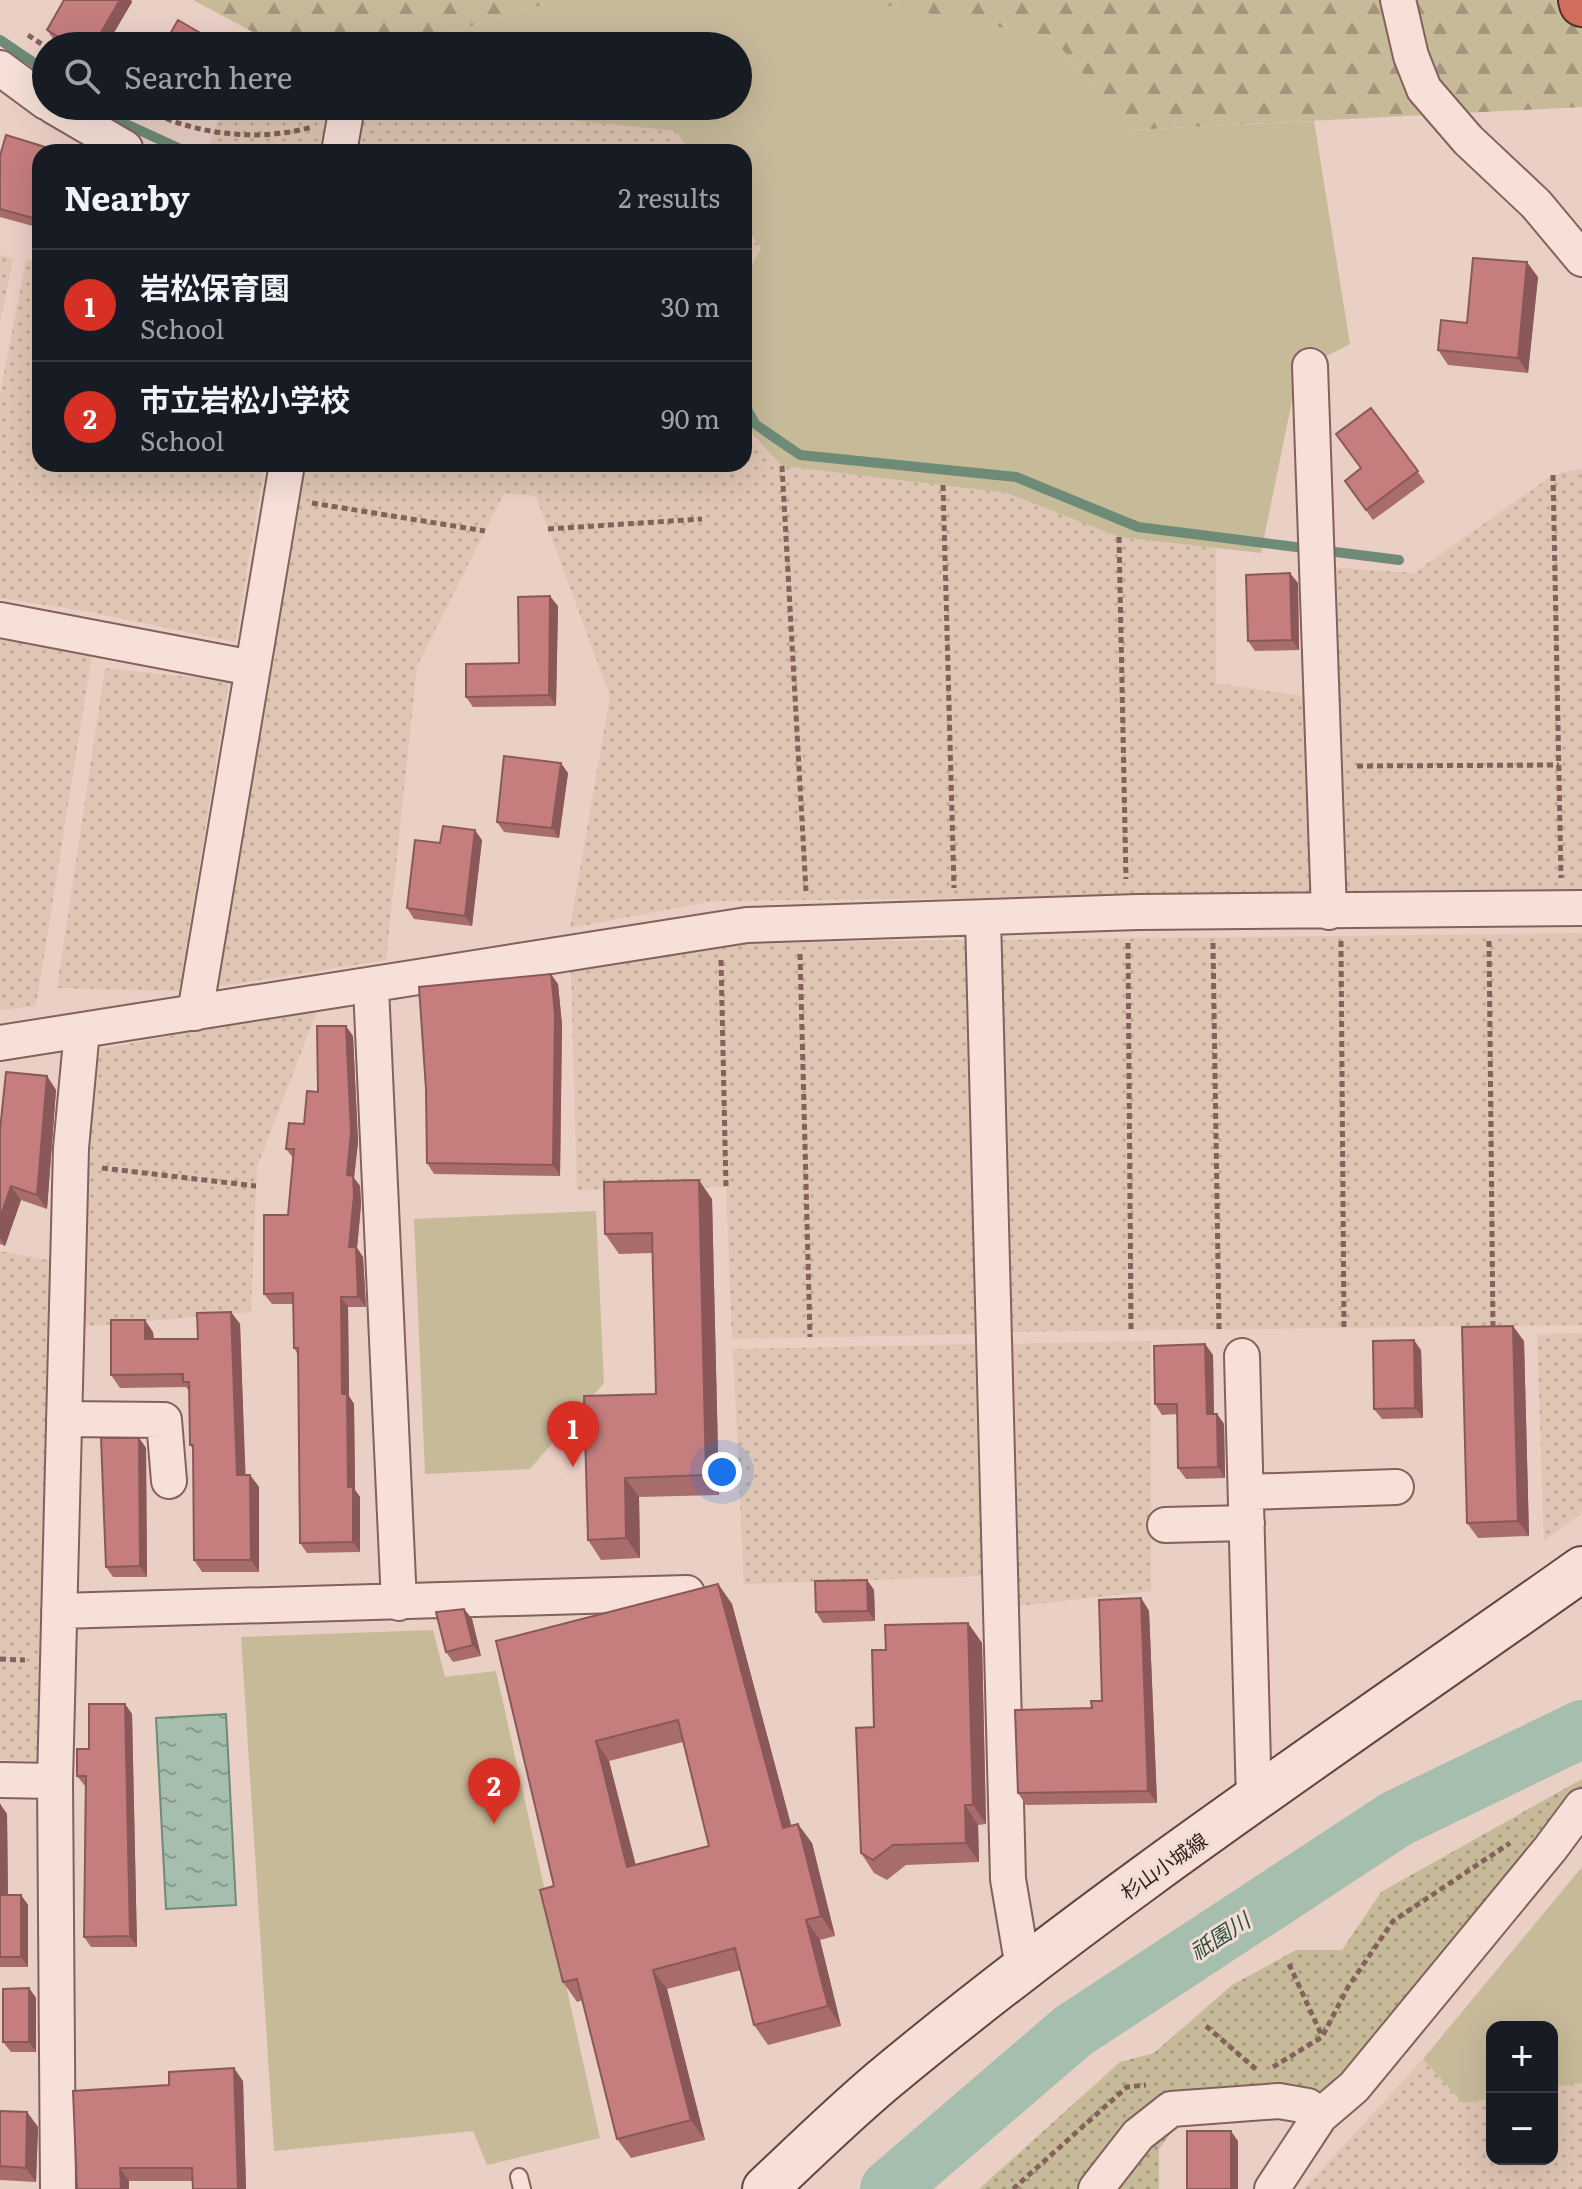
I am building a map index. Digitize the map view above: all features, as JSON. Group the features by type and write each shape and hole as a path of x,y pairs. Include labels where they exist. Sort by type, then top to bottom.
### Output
{"main road":[{"name":"杉山小城線","path":"765,2189 878,2084 1023,1968 1582,1569"}],"street":[{"path":"1398,0 1411,56 1424,89 1468,140 1536,204 1582,259"},
{"path":"0,68 32,92"},
{"path":"77,120 118,144"},
{"path":"1310,366 1335,924"},
{"path":"195,1013 286,472"},
{"path":"0,620 252,668"},
{"path":"0,1043 371,987 556,953 747,925 1138,912 1335,924 1572,900"},
{"path":"983,918 1008,1879 1023,1968"},
{"path":"371,987 399,1603"},
{"path":"58,2189 55,1781 71,1148 82,1030"},
{"path":"1242,1356 1254,1801"},
{"path":"64,1419 164,1420 169,1481"},
{"path":"1165,1525 1246,1507 1396,1487"},
{"path":"59,1611 687,1593"},
{"path":"0,1780 55,1781"},
{"path":"1272,2189 1320,2116 1354,2087 1582,1806"},
{"path":"1096,2189 1138,2135 1171,2109 1279,2101 1308,2106 1320,2116"}],"path":[{"path":"28,35 32,38"},
{"path":"164,120 215,133 297,132 342,137"},
{"path":"782,466 806,900"},
{"path":"1553,475 1559,765 1572,900"},
{"path":"943,485 955,898"},
{"path":"296,500 485,531"},
{"path":"548,529 702,519"},
{"path":"1119,537 1126,881"},
{"path":"1352,766 1559,765"},
{"path":"1335,924 1344,1329"},
{"path":"1489,934 1493,1328"},
{"path":"1213,937 1219,1330"},
{"path":"1128,938 1131,1331"},
{"path":"800,942 810,1337"},
{"path":"720,947 726,1187"},
{"path":"97,1167 256,1186"},
{"path":"0,1659 38,1660"},
{"path":"1247,2076 1262,2074 1322,2037 1348,1987 1393,1921 1512,1841"},
{"path":"1289,1964 1322,2037"},
{"path":"1206,2026 1262,2074"},
{"path":"1013,2189 1127,2087 1157,2084"}],"shaded area":[{"path":"218,120 570,120 676,131 685,144 209,144"},
{"path":"752,236 761,248 752,265"},
{"path":"0,255 13,258 0,323"},
{"path":"26,260 32,261 32,472 264,472 235,642 85,611 0,598 0,394"},
{"path":"752,434 782,466 1007,493 1119,537 1216,548 1216,683 1313,698 1320,894 713,901 570,928 610,696 536,496 504,493 417,666 386,960 215,987 301,472 752,472"},
{"path":"1582,468 1582,891 1340,894 1329,567 1414,573 1553,475"},
{"path":"0,637 92,654 36,1006 0,1010"},
{"path":"105,668 229,681 179,991 57,988"},
{"path":"1582,933 1582,1325 1002,1332 992,940"},
{"path":"974,940 981,1334 732,1339 726,1187 577,1190 571,969 750,943"},
{"path":"318,1008 257,1167 251,1312 79,1327 82,1138 101,1049"},
{"path":"0,1251 52,1261 37,1761 0,1760"},
{"path":"1582,1333 1582,1513 1544,1541 1537,1334"},
{"path":"1151,1341 1151,1591 1009,1607 1003,1344"},
{"path":"981,1344 985,1576 744,1584 733,1349"},
{"path":"1423,2059 1463,2103 1486,2099 1486,2165 1558,2165 1558,2086 1582,2082 1582,2189 1304,2189"}],"green space":[{"path":"193,0 558,0 450,32 253,32"},
{"path":"558,0 859,0 1052,37 1132,130 1314,121 1350,344 1298,371 1261,553 1119,537 1007,493 782,466 752,434 752,265 761,248 752,236 752,144 685,144 676,131 570,120 752,120 752,32 450,32"},
{"path":"859,0 1582,0 1582,107 1131,130 1052,37"},
{"path":"596,1211 604,1383 530,1469 425,1474 414,1219"},
{"path":"433,1630 445,1677 496,1671 600,2138 487,2165 473,2131 274,2151 241,1637"},
{"path":"1582,1779 1582,1810 1548,1834 1332,2086 1283,2113 1182,2118 1159,2149 1159,2189 979,2189 1120,2062 1154,2053 1232,1985 1296,1950 1342,1950 1381,1892"},
{"path":"1582,1867 1582,2083 1558,2086 1558,2021 1486,2021 1486,2099 1463,2103 1423,2059"}],"water":[{"path":"226,1714 236,1905 166,1909 156,1718"}],"building":[{"path":"64,0 120,0 101,32 47,30"},
{"path":"178,20 199,32 171,32"},
{"path":"6,135 35,144 32,144 32,218 0,209 0,156"},
{"path":"1473,258 1527,262 1518,358 1438,350 1441,320 1467,323"},
{"path":"1371,408 1418,471 1366,510 1345,481 1361,468 1336,434"},
{"path":"1290,573 1292,640 1248,641 1246,575"},
{"path":"550,596 549,695 466,697 466,664 519,663 518,597"},
{"path":"504,756 561,763 552,828 497,822"},
{"path":"443,826 475,830 465,916 407,908 415,840 440,843"},
{"path":"551,974 555,1014 553,1165 427,1163 419,987"},
{"path":"317,1026 346,1026 351,1132 347,1175 353,1176 354,1195 349,1247 356,1247 358,1297 341,1297 342,1394 347,1394 348,1487 353,1487 353,1542 300,1543 298,1348 294,1348 293,1293 264,1294 264,1215 288,1215 294,1149 286,1149 289,1123 304,1124 307,1091 318,1092"},
{"path":"6,1072 47,1076 37,1195 11,1186 0,1218 0,1130"},
{"path":"699,1180 706,1475 625,1478 626,1538 588,1540 584,1396 656,1394 652,1233 605,1234 604,1182"},
{"path":"231,1312 237,1475 250,1475 251,1560 194,1560 189,1382 183,1382 183,1374 111,1375 111,1320 145,1320 145,1339 198,1339 197,1313"},
{"path":"1513,1326 1518,1521 1467,1523 1462,1327"},
{"path":"1414,1340 1415,1408 1374,1409 1373,1341"},
{"path":"1205,1344 1207,1414 1217,1414 1218,1467 1178,1468 1177,1404 1155,1404 1154,1346"},
{"path":"101,1438 139,1438 140,1566 106,1567"},
{"path":"867,1580 868,1611 816,1612 815,1581"},
{"path":"718,1584 783,1828 798,1824 821,1916 806,1920 828,2006 754,2025 735,1948 653,1970 691,2120 617,2139 577,1979 563,1982 540,1890 554,1886 496,1641","holes":["678,1720 709,1846 627,1867 596,1741"]},
{"path":"1141,1598 1148,1791 1018,1793 1015,1710 1092,1708 1091,1701 1102,1701 1099,1600"},
{"path":"464,1609 473,1645 446,1652 436,1612"},
{"path":"968,1623 973,1805 965,1805 966,1843 893,1845 873,1860 861,1853 856,1728 874,1727 872,1650 886,1650 885,1625"},
{"path":"89,1704 125,1704 130,1936 84,1937 86,1776 77,1776 77,1749 89,1749"},
{"path":"0,1895 21,1895 21,1957 0,1957"},
{"path":"29,1988 29,2042 3,2042 3,1989"},
{"path":"234,2068 238,2189 193,2189 192,2168 120,2168 121,2189 77,2189 73,2091 169,2085 169,2072"},
{"path":"0,2111 27,2112 26,2168 0,2166"},
{"path":"1187,2131 1231,2131 1231,2189 1187,2189"}],"waterway":[{"path":"0,40 32,62"},
{"path":"117,120 170,144"},
{"path":"752,419 755,424 800,455 1016,477 1138,527 1399,560"},
{"name":"祇園川","path":"889,2189 1073,2031 1396,1819 1582,1729"}],"place":[{"name":"岩松保育園","path":"573,1467"},
{"name":"市立岩松小学校","path":"494,1824"}]}
